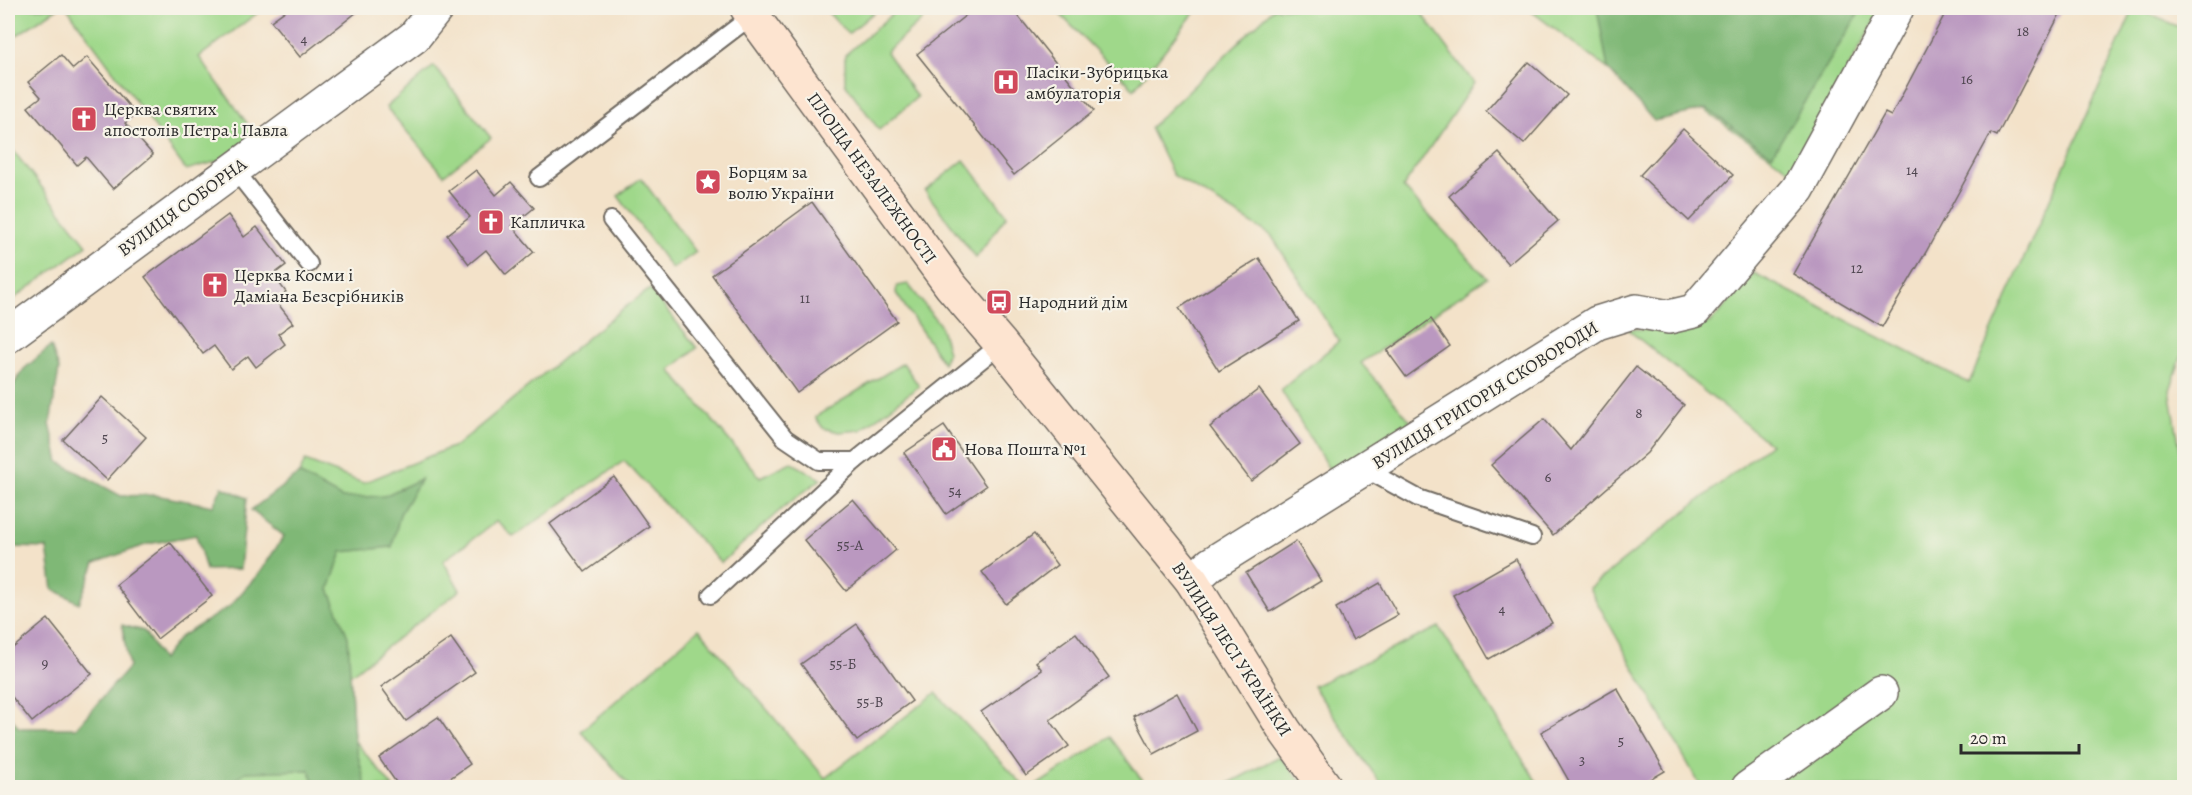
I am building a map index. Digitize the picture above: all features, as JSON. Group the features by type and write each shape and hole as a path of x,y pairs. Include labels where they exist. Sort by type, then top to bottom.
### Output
{"main road":[{"name":"ПЛОЩА НЕЗАЛЕЖНОСТІ","path":"750,11 951,286 1001,344"},
{"name":"ВУЛИЦЯ ЛЕСІ УКРАЇНКИ","path":"1001,344 1191,581 1285,731 1326,788"}],"street":[{"name":"ВУЛИЦЯ СОБОРНА","path":"8,336 414,37 437,8"},
{"name":"ВУЛИЦЯ ГРИГОРІЯ СКОВОРОДИ","path":"1191,581 1211,564 1597,324 1636,311 1670,317 1694,311 1798,189 1898,8"},
{"path":"1748,788 1881,693"}],"lane":[{"path":"539,178 750,11"},
{"path":"234,170 309,264"},
{"path":"611,220 785,438 819,461 855,461"},
{"path":"711,595 855,461 1001,344"},
{"path":"1365,469 1418,498 1532,537"}],"green space":[{"path":"8,8 58,8 8,41"},
{"path":"67,8 264,8 199,57 252,130 237,156 186,170"},
{"path":"824,8 879,8 848,34"},
{"path":"899,8 935,8 886,52 917,97 879,130 845,83 845,55"},
{"path":"1054,8 1198,8 1134,89"},
{"path":"1274,8 1418,8 1474,83 1403,187 1487,278 1361,363 1414,425 1332,474 1281,390 1339,341 1271,235 1173,175 1150,128"},
{"path":"1527,8 1882,8 1791,171 1679,92 1608,69"},
{"path":"1597,8 1862,8 1772,155 1707,109 1654,121 1608,69"},
{"path":"2134,8 2184,29 2184,349 2170,390 2184,473 2184,787 1701,787 1589,588 1770,444 1627,329 1681,330 1711,322 1754,273 1969,383"},
{"path":"434,66 491,138 444,175 386,107"},
{"path":"8,144 87,245 8,303"},
{"path":"964,160 1007,215 976,258 925,191"},
{"path":"641,178 696,252 672,269 618,196"},
{"path":"908,284 940,325 948,352 943,363 896,293 897,286"},
{"path":"650,289 697,348 670,370 760,477 791,462 821,479 785,506 721,563 624,461 513,537 497,521 443,561 460,590 350,675 354,740 393,787 69,788 302,587 299,474 305,461 363,483 457,445"},
{"path":"51,346 59,369 50,424 59,462 121,496 155,495 213,506 222,487 247,498 240,569 206,570 196,535 148,544 95,563 79,603 53,589 47,548 14,547 8,541 8,393 24,369"},
{"path":"903,363 919,386 861,430 839,432 823,428 815,417"},
{"path":"299,474 342,498 384,496 421,479 400,514 392,547 342,552 329,589 348,637 354,740 366,787 314,787 310,770 246,772 224,787 8,787 8,713 19,728 76,728 129,667 122,625 144,631 162,660 180,637 229,607 261,571 284,536 251,510"},
{"path":"1439,627 1540,787 1383,787 1313,686"},
{"path":"699,629 825,778 936,693 1025,787 631,787 581,731"},
{"path":"1110,737 1147,787 1034,787"},
{"path":"1280,756 1305,787 1222,787"}],"building":[{"path":"289,8 362,8 300,57 271,21"},
{"name":"Пасіки-Зубрицька амбулаторія","path":"975,8 1012,8 1094,111 1014,175 917,54"},
{"path":"1948,8 2063,8 1997,136 1991,133 1882,327 1793,274 1885,113 1891,116"},
{"name":"Церква святих апостолів Петра і Павла","path":"61,55 73,69 87,57 136,114 125,123 153,155 113,189 86,157 77,165 28,107 41,97 28,82"},
{"path":"1529,62 1567,95 1524,144 1486,111"},
{"path":"1683,129 1733,175 1689,221 1640,175"},
{"path":"1499,153 1558,221 1508,264 1449,196"},
{"name":"Капличка","path":"476,170 496,195 511,182 534,208 512,226 534,252 506,275 486,250 469,264 447,235 470,217 449,191"},
{"path":"812,202 897,321 797,393 712,275"},
{"name":"Церква Косми і Даміана Безсрібників","path":"228,215 244,237 257,227 286,265 273,275 286,292 275,300 293,323 278,334 285,344 256,367 248,356 231,369 214,346 203,354 145,277"},
{"path":"1259,258 1299,321 1219,371 1179,308"},
{"path":"1431,319 1450,346 1406,377 1387,351"},
{"path":"1636,367 1684,405 1647,453 1553,535 1491,465 1544,419 1571,450"},
{"path":"1259,389 1300,444 1251,481 1210,427"},
{"path":"102,397 146,437 107,480 63,440"},
{"path":"944,426 986,486 946,514 904,453"},
{"path":"614,477 649,526 585,572 550,524"},
{"path":"853,499 896,550 846,591 804,540"},
{"path":"1034,534 1057,565 1006,604 982,572"},
{"path":"1296,541 1321,581 1270,612 1246,573"},
{"path":"170,542 212,596 157,639 116,585"},
{"path":"1516,559 1552,623 1489,659 1453,595"},
{"path":"1380,583 1398,615 1353,640 1336,608"},
{"path":"48,619 92,674 32,722 8,692 8,652"},
{"path":"857,624 912,701 857,741 801,664"},
{"path":"1076,633 1109,677 1050,720 1069,746 1026,776 981,712 1042,670 1036,662"},
{"path":"451,638 475,672 406,721 381,687"},
{"path":"1617,688 1665,771 1636,788 1573,788 1541,732"},
{"path":"1177,693 1197,731 1154,754 1134,717"},
{"path":"438,717 470,764 436,788 400,788 379,758"}],"place":[{"name":"Пасіки-Зубрицька амбулаторія","path":"1006,82"},
{"name":"Церква святих апостолів Петра і Павла","path":"84,119"},
{"name":"Борцям за волю України","path":"708,182"},
{"name":"Капличка","path":"491,222"},
{"name":"Церква Косми і Даміана Безсрібників","path":"215,285"},
{"name":"Народний дім","path":"999,302"},
{"name":"Нова Пошта №1","path":"944,449"}]}
